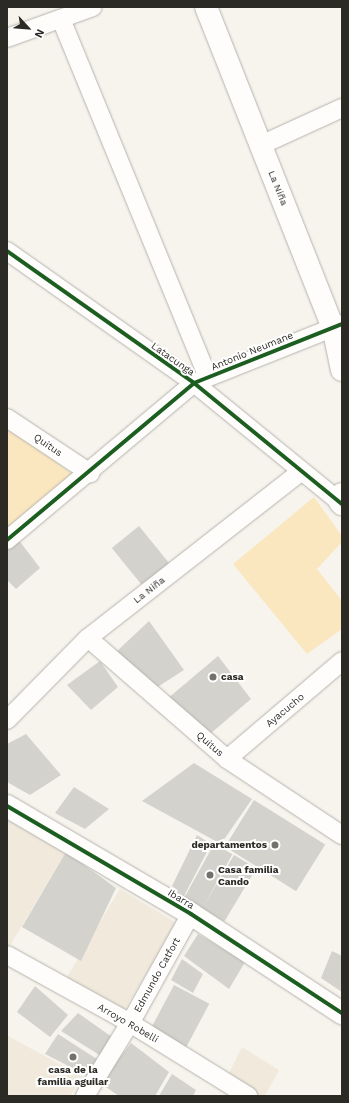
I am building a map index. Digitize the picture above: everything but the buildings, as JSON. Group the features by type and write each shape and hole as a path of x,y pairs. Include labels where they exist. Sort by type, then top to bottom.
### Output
{"street":[{"path":"7,38 93,7"},
{"name":"La Niña","path":"206,7 261,144 338,326 342,370"},
{"path":"61,19 201,380"},
{"path":"261,144 342,108"},
{"name":"Latacunga","path":"7,251 201,380 302,471 341,500"},
{"name":"Antonio Neumane","path":"7,540 201,380 338,326"},
{"name":"Quitus","path":"7,418 90,473"},
{"name":"La Niña","path":"7,720 88,638 302,471"},
{"name":"Quitus","path":"88,638 227,759 342,835"},
{"name":"Ayacucho","path":"227,759 342,661"},
{"name":"Ibarra","path":"7,806 191,914 342,1013"},
{"name":"Edmundo Catfort","path":"85,1096 130,1023 191,914"},
{"name":"Arroyo Robelli","path":"7,954 130,1023 248,1096"}],"shaded area":[{"path":"7,427 81,480 7,540"},
{"path":"314,497 342,536 342,542 317,569 342,601 342,629 307,654 233,564"},
{"path":"7,810 66,852 9,947 7,946"},
{"path":"120,889 177,923 118,1020 62,986"},
{"path":"8,1036 83,1077 70,1096 7,1096"},
{"path":"242,1047 279,1070 265,1096 253,1096 226,1079"}],"cycle path":[{"path":"7,251 194,383 342,504"},
{"path":"7,540 194,383 342,324"},
{"path":"7,806 191,914 342,1013"}],"place":[{"name":"casa","path":"213,677"},
{"name":"departamentos","path":"275,845"},
{"name":"Casa familia Cando","path":"210,875"},
{"name":"casa de la familia aguilar","path":"73,1057"}]}
